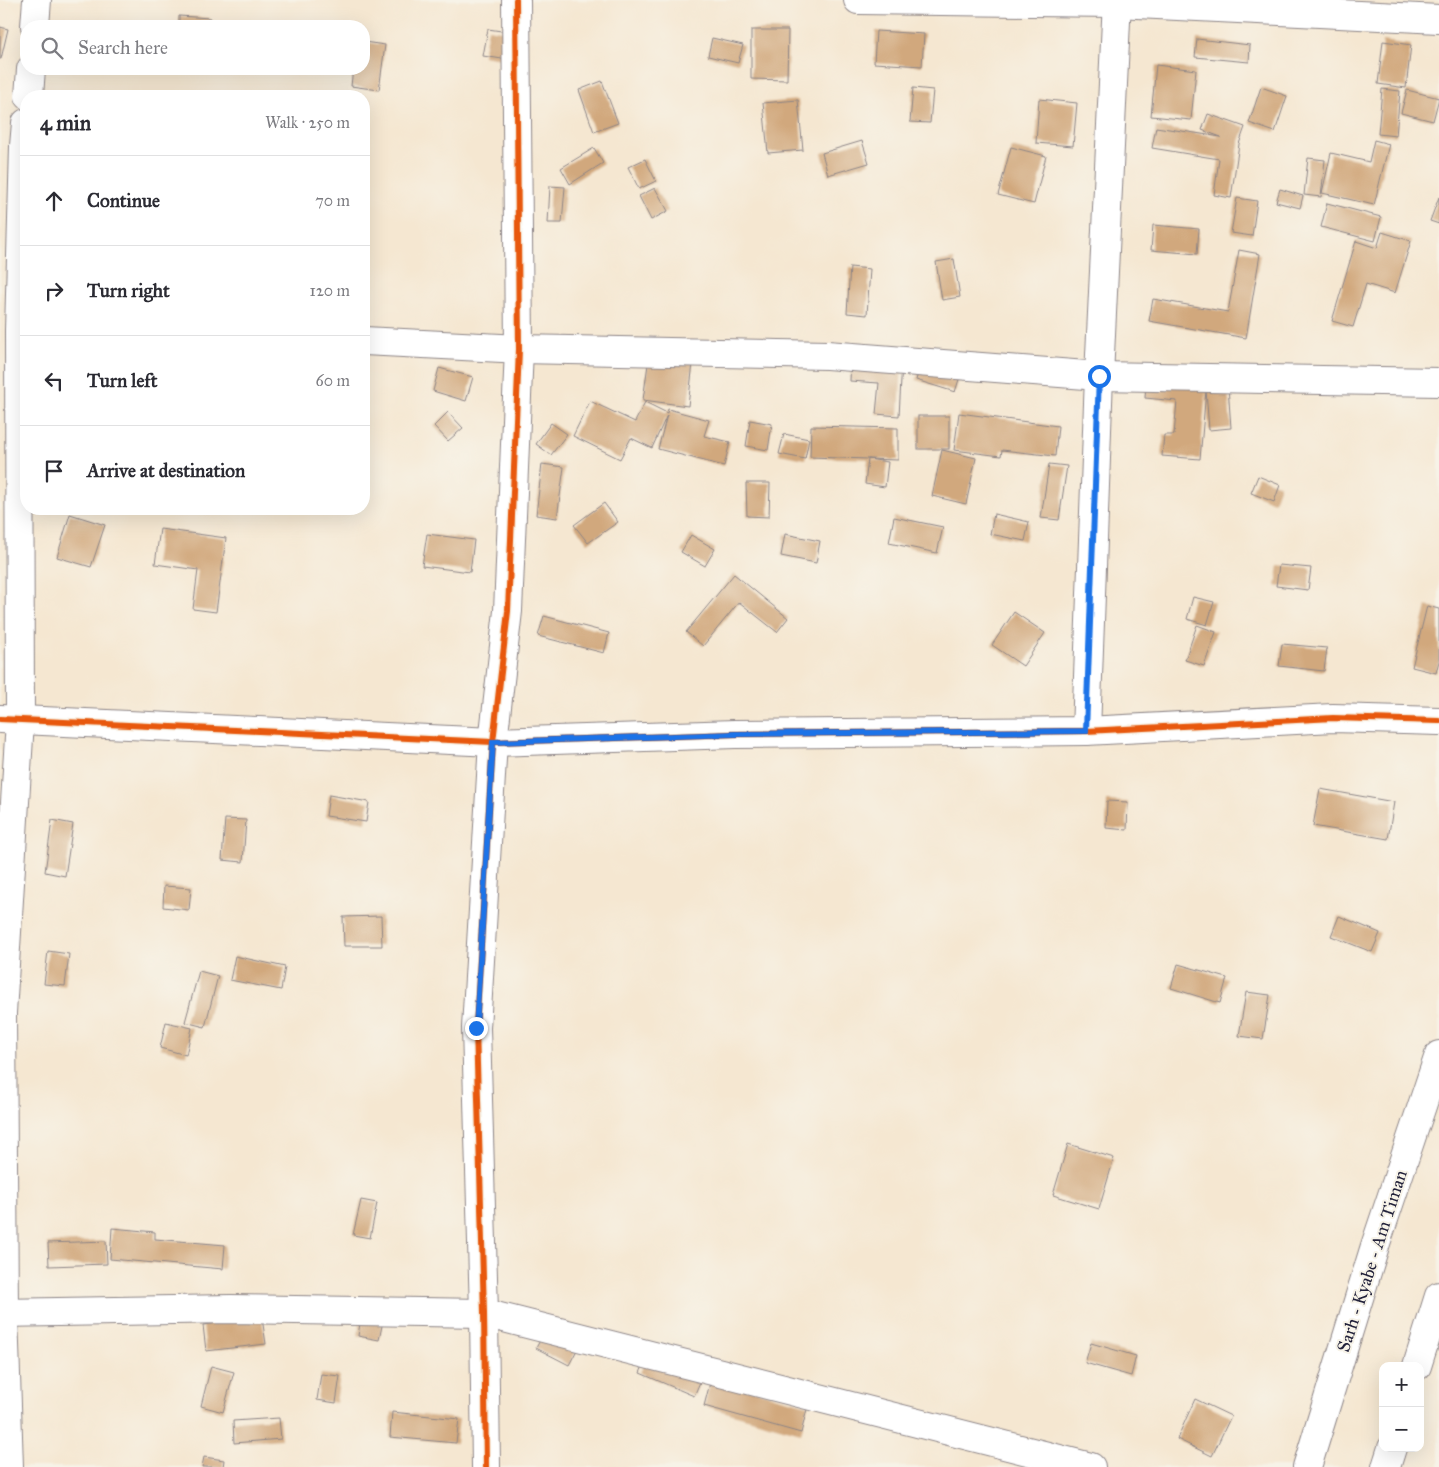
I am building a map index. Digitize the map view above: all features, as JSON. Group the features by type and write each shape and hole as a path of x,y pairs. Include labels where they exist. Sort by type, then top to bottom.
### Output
{"main road":[{"path":"35,20 37,0"},
{"path":"486,1467 484,1313 476,1028 493,742 508,611 520,350 516,0"},
{"path":"858,0 1117,1 1439,18"},
{"path":"1086,731 1099,376 1117,1"},
{"path":"29,90 31,75"},
{"path":"370,341 520,350 827,356 1099,376 1439,382"},
{"path":"9,1467 2,1313 2,1013 20,421"},
{"path":"10,720 493,742 735,734 1086,731 1333,718 1439,721"},
{"name":"Sarh - Kyabe - Am Timan","path":"1307,1467 1375,1246 1439,1055"},
{"path":"1418,1362 1439,1297"},
{"path":"2,1313 231,1309 484,1313 1091,1467"},
{"path":"1386,1467 1391,1452"}],"building":[{"path":"179,16 210,18 210,20 179,20"},
{"path":"0,27 8,29 1,59 0,59"},
{"path":"488,29 508,32 502,59 483,56"},
{"path":"751,30 788,30 787,80 751,79"},
{"path":"876,31 924,34 922,66 874,63"},
{"path":"712,38 743,45 738,63 708,56"},
{"path":"1197,39 1250,45 1249,62 1195,57"},
{"path":"1383,41 1411,45 1406,88 1378,84"},
{"path":"370,43 385,45 379,90 351,86 352,75 370,75"},
{"path":"1156,65 1196,70 1191,120 1151,116"},
{"path":"602,81 618,123 594,132 579,90"},
{"path":"1261,87 1287,96 1275,132 1249,123"},
{"path":"913,88 933,90 930,123 910,122"},
{"path":"1382,89 1400,91 1396,136 1378,134"},
{"path":"1407,90 1439,98 1433,121 1401,113"},
{"path":"1039,99 1077,103 1073,146 1036,143"},
{"path":"798,100 803,150 768,153 763,103"},
{"path":"1208,114 1245,127 1239,144 1231,198 1214,195 1219,159 1152,148 1156,127 1221,137 1202,130"},
{"path":"1374,140 1389,144 1374,205 1322,193 1331,153 1369,162"},
{"path":"862,141 869,163 828,175 822,153"},
{"path":"1011,147 1046,156 1034,204 998,195"},
{"path":"594,148 603,163 570,184 561,168"},
{"path":"1308,158 1325,160 1321,197 1304,195"},
{"path":"645,159 656,181 639,189 628,167"},
{"path":"550,186 565,187 562,223 548,223"},
{"path":"655,188 668,211 651,220 639,196"},
{"path":"1280,189 1303,196 1300,208 1276,202"},
{"path":"1439,197 1439,224 1430,221"},
{"path":"1237,198 1257,201 1252,236 1231,233"},
{"path":"1327,203 1381,217 1375,241 1321,227"},
{"path":"1153,225 1199,229 1197,254 1151,250"},
{"path":"1382,232 1411,241 1395,293 1366,284 1353,327 1332,321 1356,241 1377,248"},
{"path":"1239,250 1260,254 1246,338 1149,321 1153,299 1228,312"},
{"path":"954,259 960,297 942,300 936,262"},
{"path":"850,267 870,269 867,315 847,313"},
{"path":"649,357 693,363 688,406 643,400"},
{"path":"851,359 902,362 899,416 876,414 879,383 850,381"},
{"path":"922,361 961,373 955,392 916,380"},
{"path":"439,368 473,377 466,401 433,391"},
{"path":"1147,370 1227,373 1231,428 1209,430 1206,390 1200,459 1162,456 1164,435 1174,435 1177,401 1145,398"},
{"path":"590,401 635,422 645,402 667,413 668,409 709,420 704,436 730,442 724,466 658,449 667,415 652,448 631,438 620,459 573,436"},
{"path":"448,412 463,428 448,441 434,426"},
{"path":"959,413 1058,426 1055,456 1002,450 1001,456 954,450"},
{"path":"918,416 949,416 949,449 918,449"},
{"path":"750,420 772,424 768,450 746,446"},
{"path":"551,423 567,434 551,455 536,444"},
{"path":"811,426 898,428 898,460 810,457"},
{"path":"784,434 809,439 805,459 779,454"},
{"path":"942,450 976,458 966,504 932,496"},
{"path":"868,459 888,462 885,487 865,484"},
{"path":"542,464 564,467 557,518 536,515"},
{"path":"1049,464 1067,466 1059,520 1041,518"},
{"path":"1258,476 1280,485 1274,502 1251,493"},
{"path":"746,483 770,483 769,517 747,516"},
{"path":"604,503 618,522 588,543 574,525"},
{"path":"994,514 1029,522 1025,541 990,534"},
{"path":"70,515 105,525 91,567 57,557"},
{"path":"894,517 943,527 937,553 889,543"},
{"path":"160,529 226,538 216,612 193,609 198,570 155,564"},
{"path":"427,534 474,540 470,572 422,566"},
{"path":"785,534 820,541 816,563 781,556"},
{"path":"691,535 715,549 705,566 681,552"},
{"path":"1279,565 1311,568 1308,590 1276,586"},
{"path":"734,574 788,618 777,632 739,602 703,646 686,632"},
{"path":"1193,597 1214,602 1207,625 1187,619"},
{"path":"1427,606 1439,609 1439,661 1436,673 1412,667"},
{"path":"1014,612 1045,633 1023,666 992,645"},
{"path":"544,616 609,633 604,653 538,636"},
{"path":"1197,625 1216,632 1204,666 1185,660"},
{"path":"1282,644 1327,648 1324,671 1279,666"},
{"path":"1320,789 1394,802 1388,839 1313,826"},
{"path":"329,795 369,802 366,822 326,816"},
{"path":"1107,801 1128,802 1127,830 1106,828"},
{"path":"225,819 246,820 243,862 222,860"},
{"path":"52,820 73,824 65,876 45,872"},
{"path":"164,886 191,888 189,910 163,907"},
{"path":"381,916 382,946 344,946 343,917"},
{"path":"1339,916 1380,933 1372,952 1331,936"},
{"path":"48,951 69,954 65,986 44,984"},
{"path":"235,956 285,967 281,990 230,980"},
{"path":"1178,964 1227,978 1220,1003 1171,988"},
{"path":"199,971 218,976 205,1027 185,1022"},
{"path":"1246,992 1270,995 1263,1039 1239,1036"},
{"path":"166,1022 192,1028 186,1055 160,1048"},
{"path":"1068,1144 1114,1158 1099,1209 1053,1195"},
{"path":"361,1200 377,1203 370,1238 353,1235"},
{"path":"112,1228 155,1232 155,1239 225,1245 223,1269 110,1259"},
{"path":"106,1241 107,1264 49,1266 48,1243"},
{"path":"361,1317 383,1321 379,1340 358,1336"},
{"path":"262,1318 266,1344 206,1351 203,1325"},
{"path":"545,1331 578,1348 569,1365 536,1348"},
{"path":"1091,1343 1136,1356 1131,1376 1085,1363"},
{"path":"646,1359 700,1382 694,1396 640,1373"},
{"path":"211,1366 234,1372 223,1412 201,1406"},
{"path":"321,1374 340,1376 336,1403 317,1400"},
{"path":"711,1379 808,1405 801,1433 704,1406"},
{"path":"1195,1399 1231,1416 1212,1456 1177,1439"},
{"path":"392,1412 459,1419 456,1443 390,1437"},
{"path":"279,1418 281,1439 234,1443 233,1421"},
{"path":"204,1457 224,1460 223,1467 202,1467"}],"cycle path":[{"path":"486,1467 484,1313 476,1028 493,742 508,611 519,349 516,0"},
{"path":"0,719 493,742 735,734 1086,731 1333,718 1439,721"}],"route":[{"path":"476,1028 493,742 735,734 1086,731 1099,376"}]}
